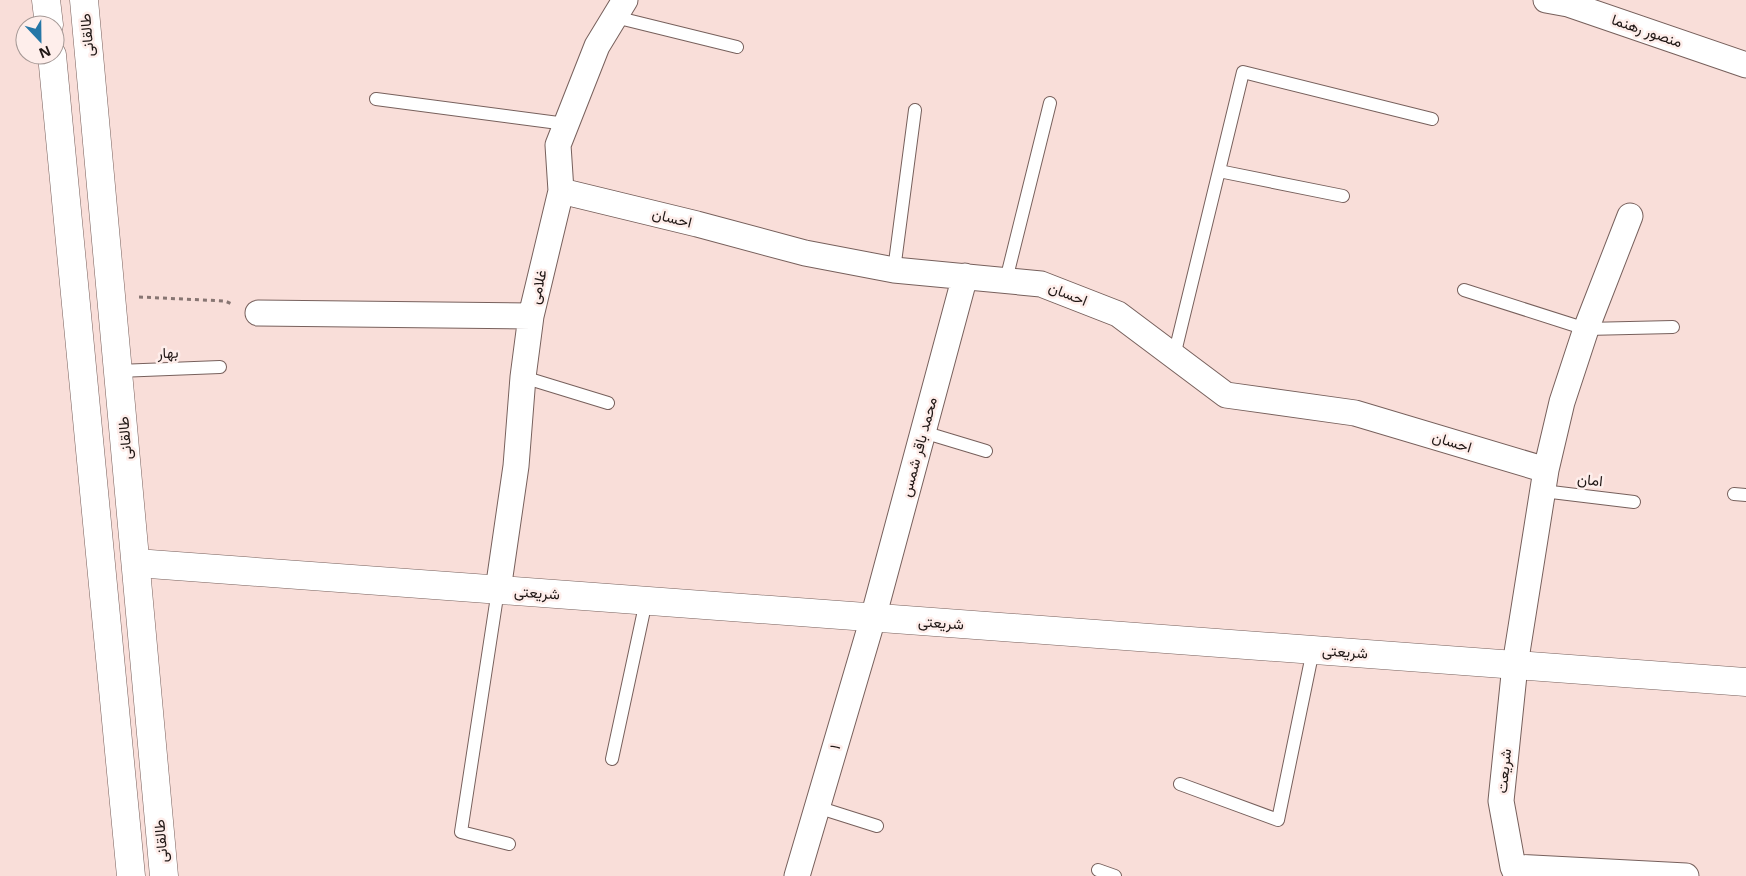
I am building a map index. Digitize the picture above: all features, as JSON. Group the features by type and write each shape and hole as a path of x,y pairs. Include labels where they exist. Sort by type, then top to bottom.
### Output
{"main road":[{"path":"46,0 48,15"},
{"name":"طالقانی","path":"84,0 164,876"},
{"path":"53,65 131,876"},
{"name":"شریعتی","path":"136,563 1746,682"}],"street":[{"name":"منصور رهنما","path":"1546,0 1568,4 1746,65"},
{"name":"غلامی","path":"498,590 516,466 523,377 531,316 561,191 558,145 597,46 620,8"},
{"name":"احسان","path":"561,191 697,224 805,253 894,270 1041,284 1118,314 1226,395 1355,413 1545,481"},
{"name":"شریعت","path":"1515,872 1501,801 1515,665 1545,481 1562,402 1586,329 1630,216"},
{"name":"محمد باقر شمس","path":"873,618 965,276"},
{"path":"258,313 531,316"},
{"name":"۱","path":"797,876 873,618"},
{"path":"1515,872 1686,876"}],"lane":[{"path":"620,8 737,47"},
{"path":"1174,356 1243,72 1432,119"},
{"path":"376,99 566,124"},
{"path":"1006,280 1050,103"},
{"path":"894,270 915,110"},
{"path":"1219,171 1343,196"},
{"path":"1464,290 1586,329 1673,327"},
{"name":"بهار","path":"118,371 220,367"},
{"path":"523,377 608,403"},
{"path":"923,432 986,451"},
{"name":"امان","path":"1545,481 1634,502"},
{"path":"498,590 461,832 509,844"},
{"path":"612,759 646,601"},
{"path":"1180,784 1278,820 1313,650"},
{"path":"817,807 877,826"},
{"path":"1098,870 1115,876"}],"path":[{"path":"111,296 225,301 258,313"}]}
